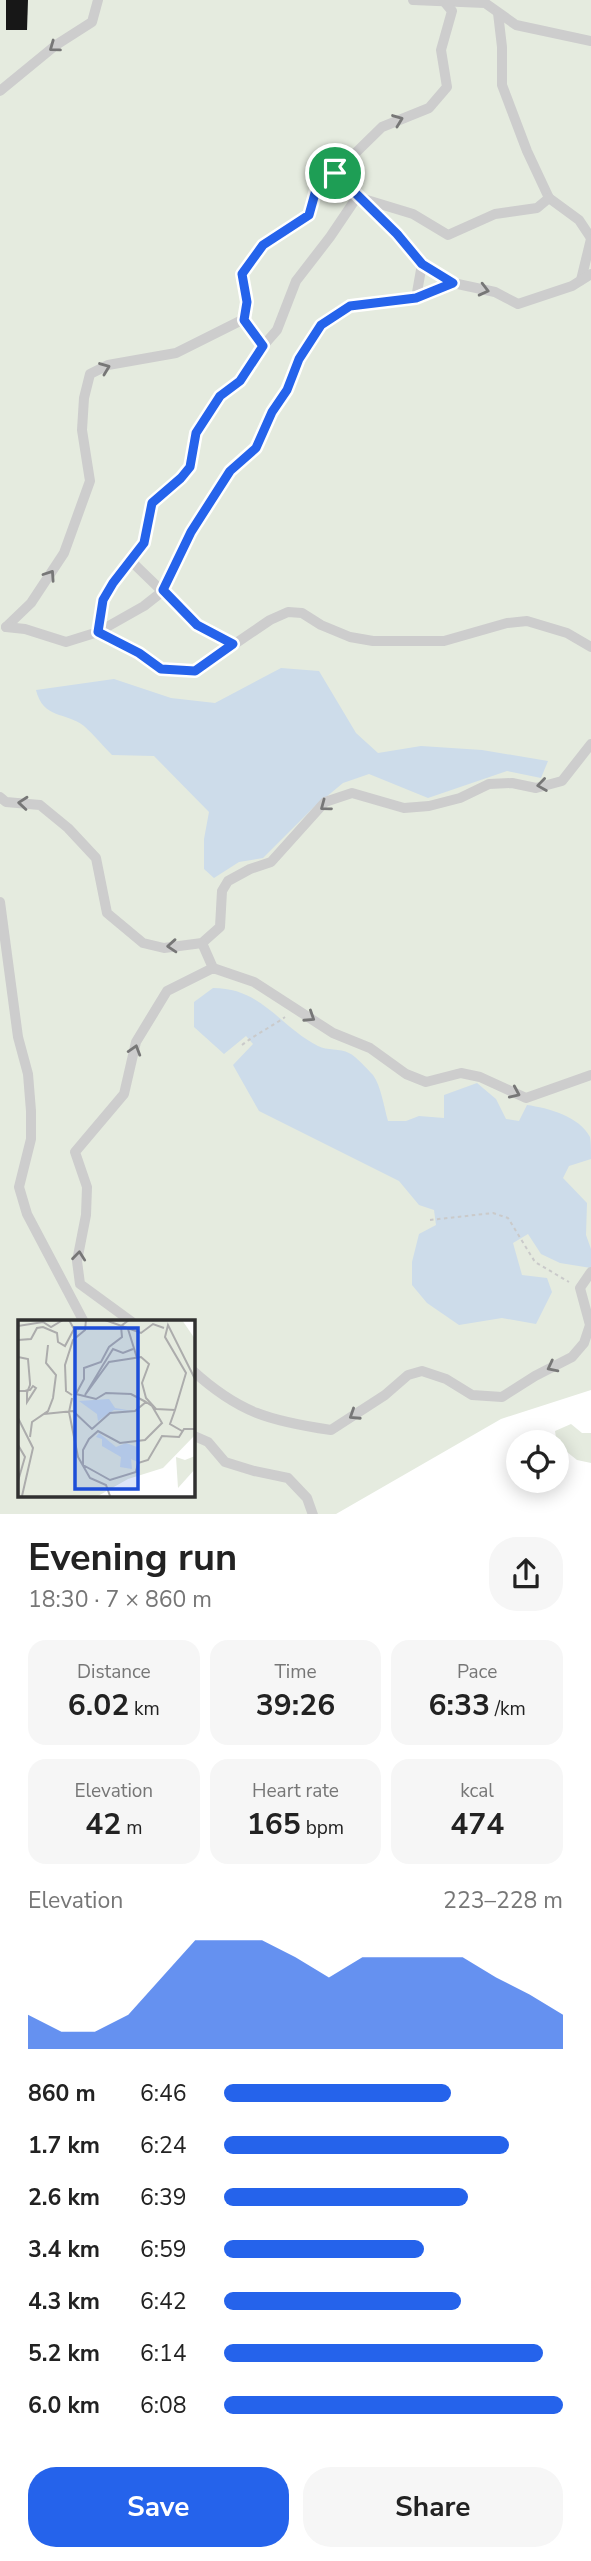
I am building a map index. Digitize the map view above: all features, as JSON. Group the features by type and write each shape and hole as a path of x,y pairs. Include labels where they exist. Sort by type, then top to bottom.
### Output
{"lane":[{"path":"0,92 56,45 92,22 98,0"},
{"path":"413,0 485,4 516,25 591,41"},
{"path":"263,346 244,320 247,302 242,274 263,245 309,215 319,179 335,173 382,127 429,108 447,87 441,50 453,12 443,0"},
{"path":"335,173 397,234 422,264 453,283 495,292 518,304 542,298 586,277 591,238 579,220 548,198 502,85 502,47 498,13"},
{"path":"357,197 413,214 448,235 495,214 537,208 548,198"},
{"path":"98,632 103,600 144,543 152,503 190,467 196,433 220,396 240,381 276,330 296,281 357,197"},
{"path":"416,298 422,264"},
{"path":"2,630 25,629 66,642 98,632 144,606 163,590 197,522 230,471 256,448 272,412 287,390 299,359 321,325 350,306 416,298 453,283"},
{"path":"2,630 32,603 64,553 90,481 82,430 84,398 90,374 108,365 176,353 244,320"},
{"path":"132,562 197,625 233,644"},
{"path":"98,632 139,653 161,669 195,671 270,620 288,612 302,614 350,637 373,641 444,641 507,623 527,621 567,633 591,647"},
{"path":"0,797 6,802 40,805 68,828 96,858 107,913 143,943 164,948 202,943 220,927 222,891 228,881 271,862 325,802 352,793 404,808 429,806 460,798 489,785 512,783 536,788 562,781 591,744"},
{"path":"0,902 18,1037 28,1074 31,1111 31,1139 19,1187 27,1214 83,1320"},
{"path":"202,943 213,968"},
{"path":"129,1320 80,1284 77,1261 86,1215 87,1187 75,1152 124,1094 136,1042 167,991 213,968 254,982 333,1032 370,1048 406,1074 426,1082 461,1073 480,1077 526,1098 591,1075"},
{"path":"194,1372 219,1394 261,1416 331,1430 384,1395 408,1374 422,1371 446,1379 472,1395 502,1398 572,1357 584,1343 590,1325 580,1288 591,1272"},
{"path":"194,1436 208,1442 225,1462 288,1478 307,1498 313,1514"}],"path":[{"path":"242,1045 286,1016"},
{"path":"430,1220 480,1213 493,1213 508,1218 535,1262 580,1288"}],"shaded area":[{"path":"0,0 591,0 591,1390 501,1419 336,1514 0,1514"},
{"path":"571,1424 582,1433 591,1433 591,1463 577,1460 569,1454 569,1430 557,1430"}],"water":[{"path":"281,668 319,671 356,733 378,753 421,746 482,750 548,761 541,778 507,771 428,798 369,774 343,783 314,807 263,858 239,862 214,878 204,869 204,839 209,812 154,756 112,755 84,726 44,706 36,690 114,679 171,698 215,703"},
{"path":"213,988 245,994 318,1046 352,1055 376,1080 388,1121 406,1121 419,1116 444,1118 444,1095 477,1083 496,1099 506,1119 519,1121 527,1105 571,1118 590,1137 591,1159 569,1166 563,1178 587,1203 586,1235 591,1249 591,1268 560,1263 541,1254 528,1234 513,1243 522,1275 547,1278 552,1292 536,1324 502,1318 459,1325 427,1303 412,1285 412,1262 419,1234 436,1225 434,1210 419,1205 399,1181 259,1111 233,1065 253,1044 246,1036 224,1054 194,1027 194,1002"}],"building":[{"path":"6,0 28,0 27,30 6,30"}],"route":[{"path":"335,173 397,234 422,264 453,283 416,298 350,306 321,325 299,359 287,390 272,412 256,448 230,471 191,532 163,590 197,625 233,644 195,671 161,669 139,653 98,632 103,600 144,543 152,503 190,467 196,433 220,396 240,381 263,346 244,320 247,302 242,274 263,245 309,215 319,179 335,173"}]}
